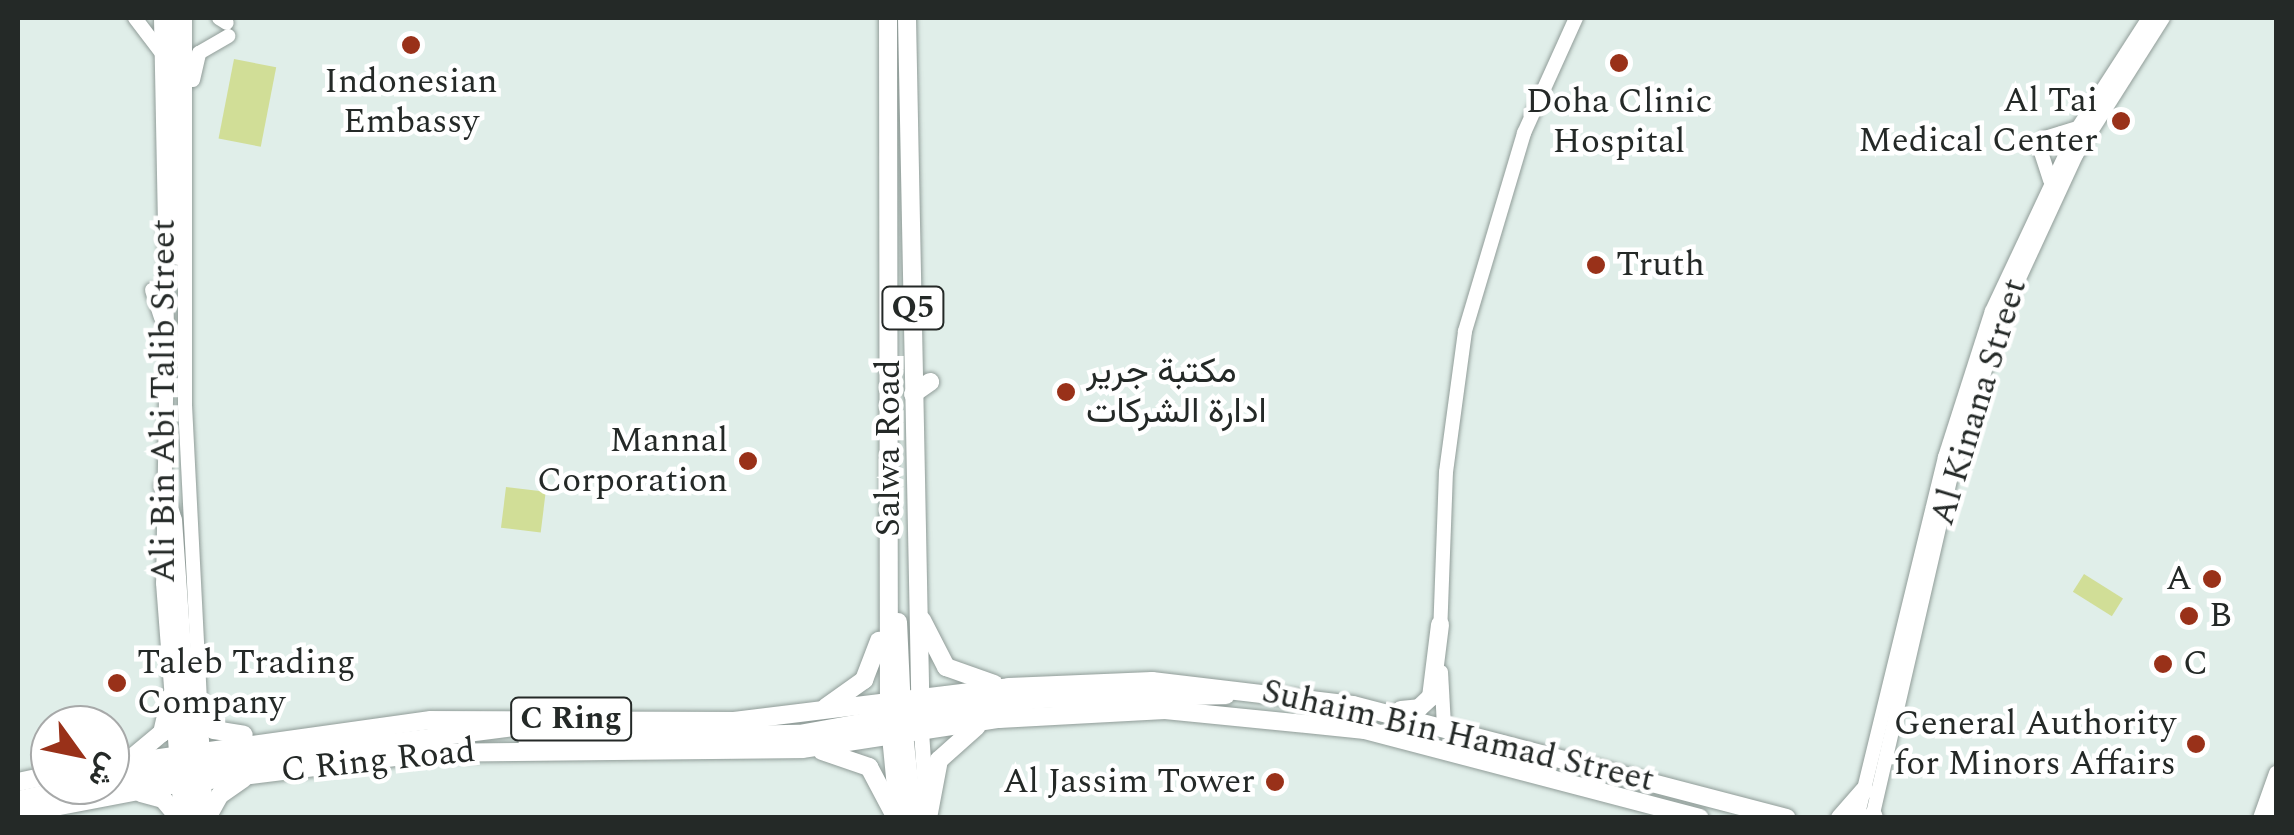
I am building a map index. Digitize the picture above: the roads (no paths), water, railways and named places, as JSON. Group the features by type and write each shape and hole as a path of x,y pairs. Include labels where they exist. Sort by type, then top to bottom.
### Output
{"highway":[{"name":"Salwa Road","path":"888,18 886,612 903,716"},
{"name":"Salwa Road","path":"903,716 916,598 906,18"},
{"path":"888,342 896,372 903,716 913,818"},
{"path":"914,394 930,382"},
{"path":"163,486 174,532 193,818"},
{"path":"916,598 943,664 1009,687"},
{"path":"810,714 864,680 886,612"},
{"path":"1392,713 1418,708 1431,697 1440,625"},
{"name":"Suhaim Bin Hamad Street","path":"903,716 1009,687 1138,681 1266,690 1392,713 1786,818"},
{"path":"504,749 520,740 598,734 756,738 1039,699 1266,690"},
{"path":"130,754 158,738 170,697"},
{"path":"196,707 224,734 284,737"},
{"name":"Suhaim Bin Hamad Street","path":"903,716 999,719 1214,712 1330,724 1464,752 1700,818"},
{"name":"C Ring Road","path":"130,791 284,737 431,720 712,721 810,714 903,716"},
{"name":"C Ring Road","path":"130,765 256,774 504,749 802,749 903,716"},
{"path":"130,778 508,730 543,719"},
{"path":"928,818 942,754 962,734 999,719"},
{"path":"1521,747 1546,737"},
{"path":"802,749 865,764 896,818"},
{"path":"206,818 224,790 256,774"},
{"path":"1548,776 1584,774 1741,818"},
{"path":"1840,818 1864,790"},
{"path":"130,791 163,799 180,818"},
{"name":"C Ring Road","path":"18,815 65,805"},
{"path":"2274,818 2276,806"},
{"path":"18,815 54,817"}],"main road":[{"name":"Salwa Road","path":"896,818 903,716"},
{"name":"Salwa Road","path":"903,716 928,818"}],"street":[{"path":"134,18 162,53"},
{"path":"1464,752 1444,726 1440,625 1446,472 1463,340 1522,142 1578,18"},
{"name":"Al Kinana Street","path":"1869,817 1864,790 1956,417 2006,275 2050,180 2078,128 2149,18"},
{"name":"Al Kinana Street","path":"1869,817 1950,479 2010,293 2076,155 2163,18"},
{"path":"171,19 175,227 184,299"},
{"name":"Ali Bin Abi Talib Street","path":"171,19 162,53 167,337 163,486 170,697 190,768"},
{"name":"Ali Bin Abi Talib Street","path":"171,19 186,195 184,299 196,707 190,768"},
{"path":"186,195 193,68 204,47 225,26"},
{"path":"2050,180 2042,142 2078,128"},
{"path":"152,290 167,337"},
{"path":"1892,676 1900,691"},
{"path":"180,818 190,768"},
{"path":"190,768 206,818"},
{"path":"2260,818 2276,773"}],"place":[{"name":"Indonesian Embassy","path":"411,45"},
{"name":"Doha Clinic Hospital","path":"1619,63"},
{"name":"Al Tai Medical Center","path":"2121,121"},
{"name":"Truth","path":"1596,265"},
{"name":"مكتبة جرير ادارة الشركات","path":"1066,392"},
{"name":"Mannal Corporation","path":"748,461"},
{"name":"A","path":"2212,579"},
{"name":"B","path":"2189,616"},
{"name":"C","path":"2163,664"},
{"name":"Taleb Trading Company","path":"117,683"},
{"name":"General Authority for Minors Affairs","path":"2196,744"},
{"name":"Al Jassim Tower","path":"1275,782"}]}
